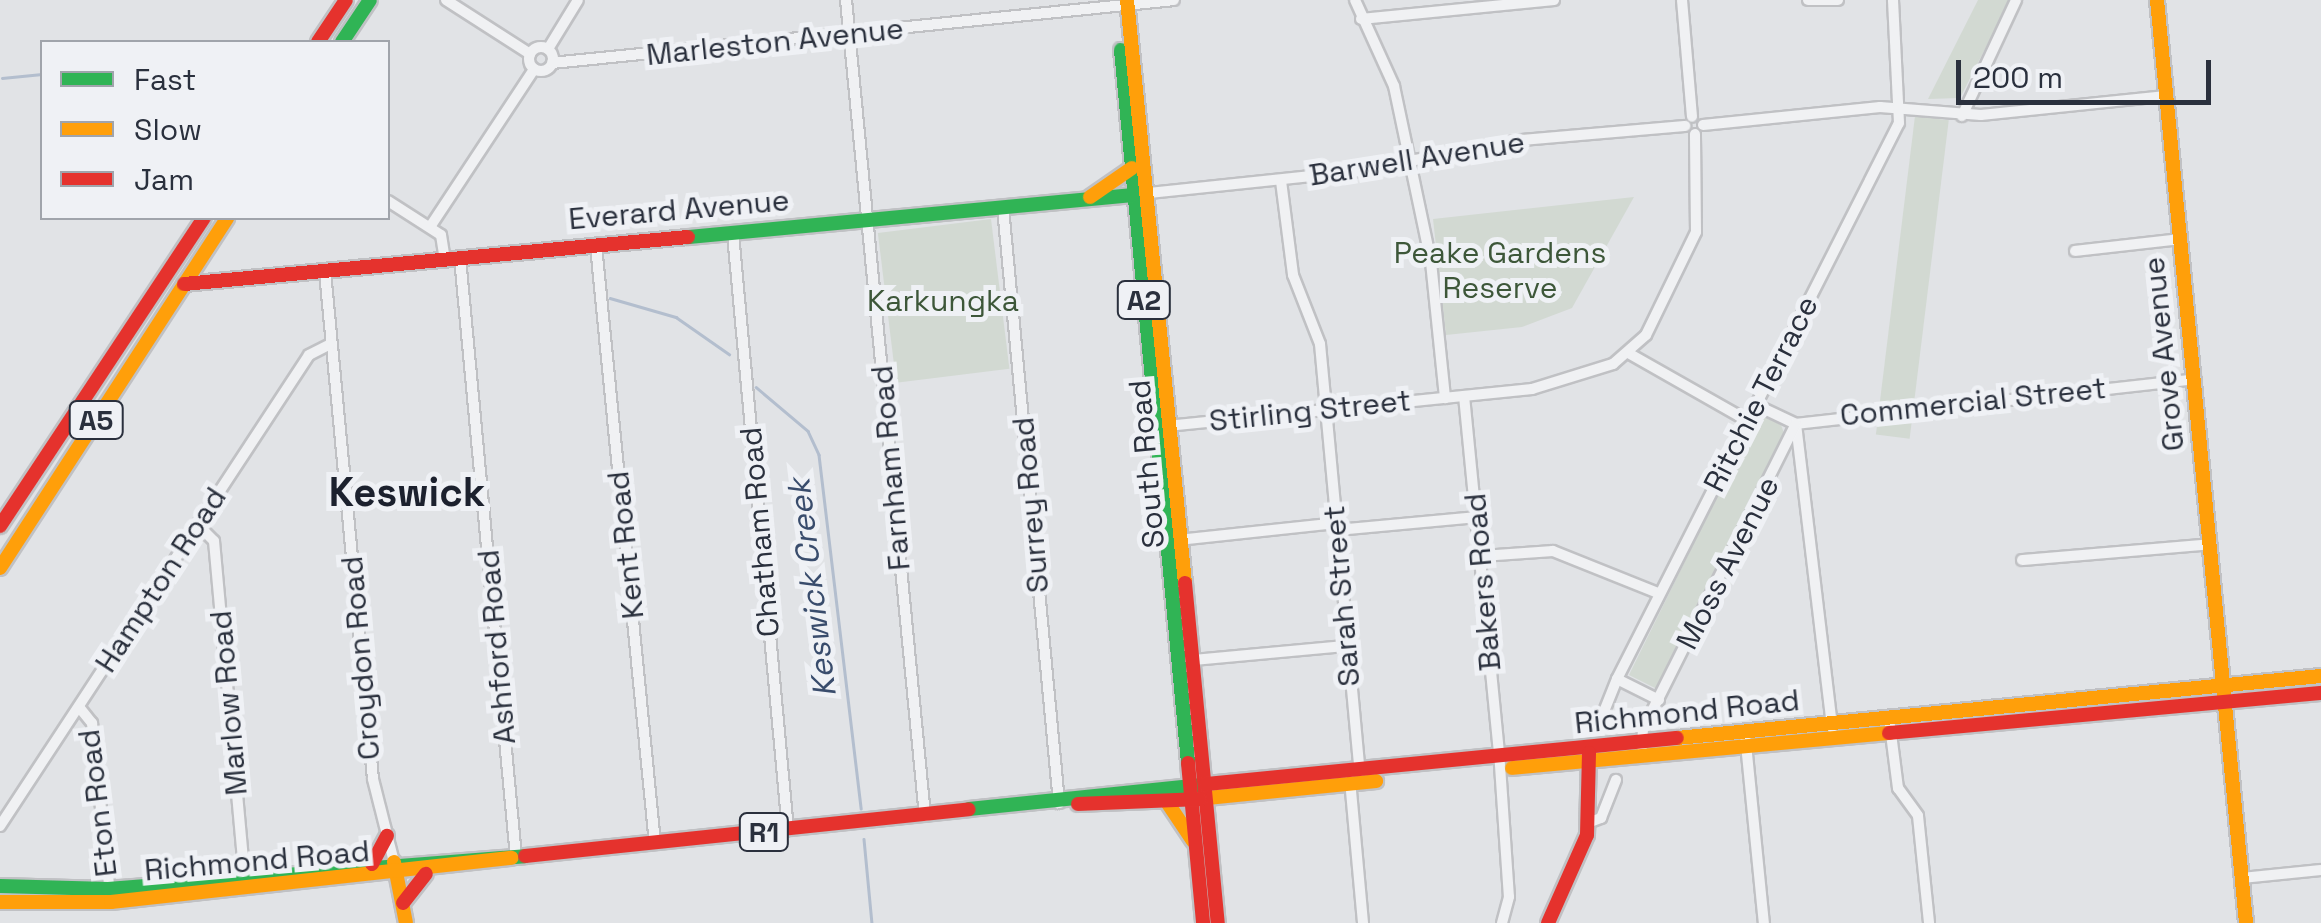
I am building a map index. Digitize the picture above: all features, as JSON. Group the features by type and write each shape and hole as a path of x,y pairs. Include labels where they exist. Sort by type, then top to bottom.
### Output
{"main road":[{"path":"348,0 356,22"},
{"path":"319,40 348,0"},
{"path":"343,40 370,0"},
{"name":"Grove Avenue","path":"2157,0 2246,923"},
{"name":"South Road","path":"1122,3 1132,168 1142,194"},
{"name":"South Road","path":"1122,3 1199,792 1218,923"},
{"path":"1085,200 1132,168"},
{"name":"Everard Avenue","path":"167,274 228,281 1142,194"},
{"name":"A5","path":"0,526 203,220"},
{"name":"A5","path":"0,568 226,220"},
{"path":"92,388 109,399"},
{"name":"South Road","path":"1175,540 1193,660 1199,792 1196,846 1203,923"},
{"name":"Richmond Road","path":"0,902 110,896 1059,803 1499,765 1832,731 1889,718 2321,676"},
{"name":"Richmond Road","path":"1832,731 1891,734 2321,693"},
{"path":"1548,923 1590,822 1590,756"},
{"name":"Richmond Road","path":"1059,803 1166,802 1199,792"},
{"path":"1166,802 1196,846"},
{"path":"387,836 374,871 402,900"},
{"name":"Richmond Road","path":"396,869 426,874 516,857"},
{"path":"396,869 406,923"},
{"path":"402,900 426,874"},
{"name":"Richmond Road","path":"0,886 110,896"}],"street":[{"path":"390,201 430,227 534,69 530,54 446,0"},
{"path":"530,54 548,49 578,0"},
{"name":"Farnham Road","path":"846,0 925,816"},
{"name":"Marleston Avenue","path":"534,69 552,63 1174,0"},
{"path":"1354,0 1394,86 1410,162 1446,398"},
{"path":"1361,20 1554,0"},
{"path":"1682,0 1699,224 1630,354 1748,421"},
{"path":"1808,0 1838,0"},
{"path":"1893,0 1902,108"},
{"path":"1962,116 2016,0"},
{"path":"548,49 552,63"},
{"name":"Barwell Avenue","path":"1142,194 1410,162 1492,144 1902,108 1962,116 2166,96"},
{"name":"Ritchie Terrace","path":"1599,724 1658,593 1756,406 1902,108"},
{"name":"Sarah Street","path":"1282,180 1290,260 1320,344 1363,923"},
{"name":"Surrey Road","path":"1003,208 1059,803"},
{"name":"Ashford Road","path":"430,227 441,236 453,259 516,857"},
{"name":"Chatham Road","path":"732,234 788,830"},
{"path":"2075,251 2180,239"},
{"name":"Kent Road","path":"596,246 655,843"},
{"name":"Croydon Road","path":"325,272 373,779 396,869"},
{"name":"Hampton Road","path":"0,826 308,355 332,344"},
{"name":"Stirling Street","path":"1164,426 1564,383 1630,354"},
{"name":"Commercial Street","path":"1796,424 2194,379"},
{"name":"Bakers Road","path":"1464,396 1499,765 1508,908 1502,923"},
{"path":"1756,406 1796,424 1832,731"},
{"name":"Moss Avenue","path":"1642,751 1659,700 1796,424"},
{"path":"1175,540 1478,517"},
{"name":"Marlow Road","path":"197,524 214,541 245,883"},
{"path":"2022,560 2211,544"},
{"path":"1482,556 1553,550 1593,560 1658,593"},
{"path":"1193,660 1345,646"},
{"path":"1617,679 1659,700"},
{"name":"Eton Road","path":"78,707 92,723 110,896"},
{"path":"1889,718 1898,788 1918,816 1928,923"},
{"path":"1746,740 1764,923"},
{"path":"1590,822 1601,818 1616,780"},
{"path":"2242,878 2321,870"}],"green space":[{"path":"1978,0 2010,0 1960,98 1928,99"},
{"path":"1915,116 1949,120 1910,439 1876,435"},
{"name":"Peake Gardens Reserve","path":"1634,197 1572,308 1522,327 1446,335 1433,219"},
{"name":"Karkungka","path":"991,219 1009,369 896,383 878,233"},
{"path":"1764,416 1781,425 1787,441 1659,690 1629,675 1752,425"}],"waterway":[{"name":"Keswick Creek","path":"2,78 40,74"},
{"name":"Keswick Creek","path":"610,298 676,317 729,354"},
{"name":"Keswick Creek","path":"756,387 808,431 819,455 861,809"},
{"name":"Keswick Creek","path":"864,839 872,923"}],"traffic: fast":[{"path":"343,40 370,0"},
{"path":"1121,50 1188,763"},
{"path":"688,237 1134,195"},
{"path":"969,809 1202,785"},
{"path":"0,886 108,889 525,856"}],"traffic: slow":[{"path":"1127,0 1185,583"},
{"path":"2157,0 2246,923"},
{"path":"1090,197 1132,168"},
{"path":"0,568 226,220"},
{"path":"1677,738 2321,676"},
{"path":"1512,768 1889,733"},
{"path":"1207,798 1376,781"},
{"path":"1167,802 1193,841"},
{"path":"0,902 111,902 512,858"},
{"path":"394,862 406,923"}],"traffic: jam":[{"path":"319,40 346,0"},
{"path":"0,526 203,220"},
{"path":"184,284 688,237"},
{"path":"1185,583 1218,923"},
{"path":"1889,733 2321,693"},
{"path":"1206,784 1677,738"},
{"path":"1548,923 1587,835 1589,753"},
{"path":"1188,763 1203,923"},
{"path":"1078,804 1200,799"},
{"path":"525,856 969,809"},
{"path":"372,864 387,836"},
{"path":"403,903 426,874"}],"district":[{"name":"Keswick","path":"407,493"}]}
